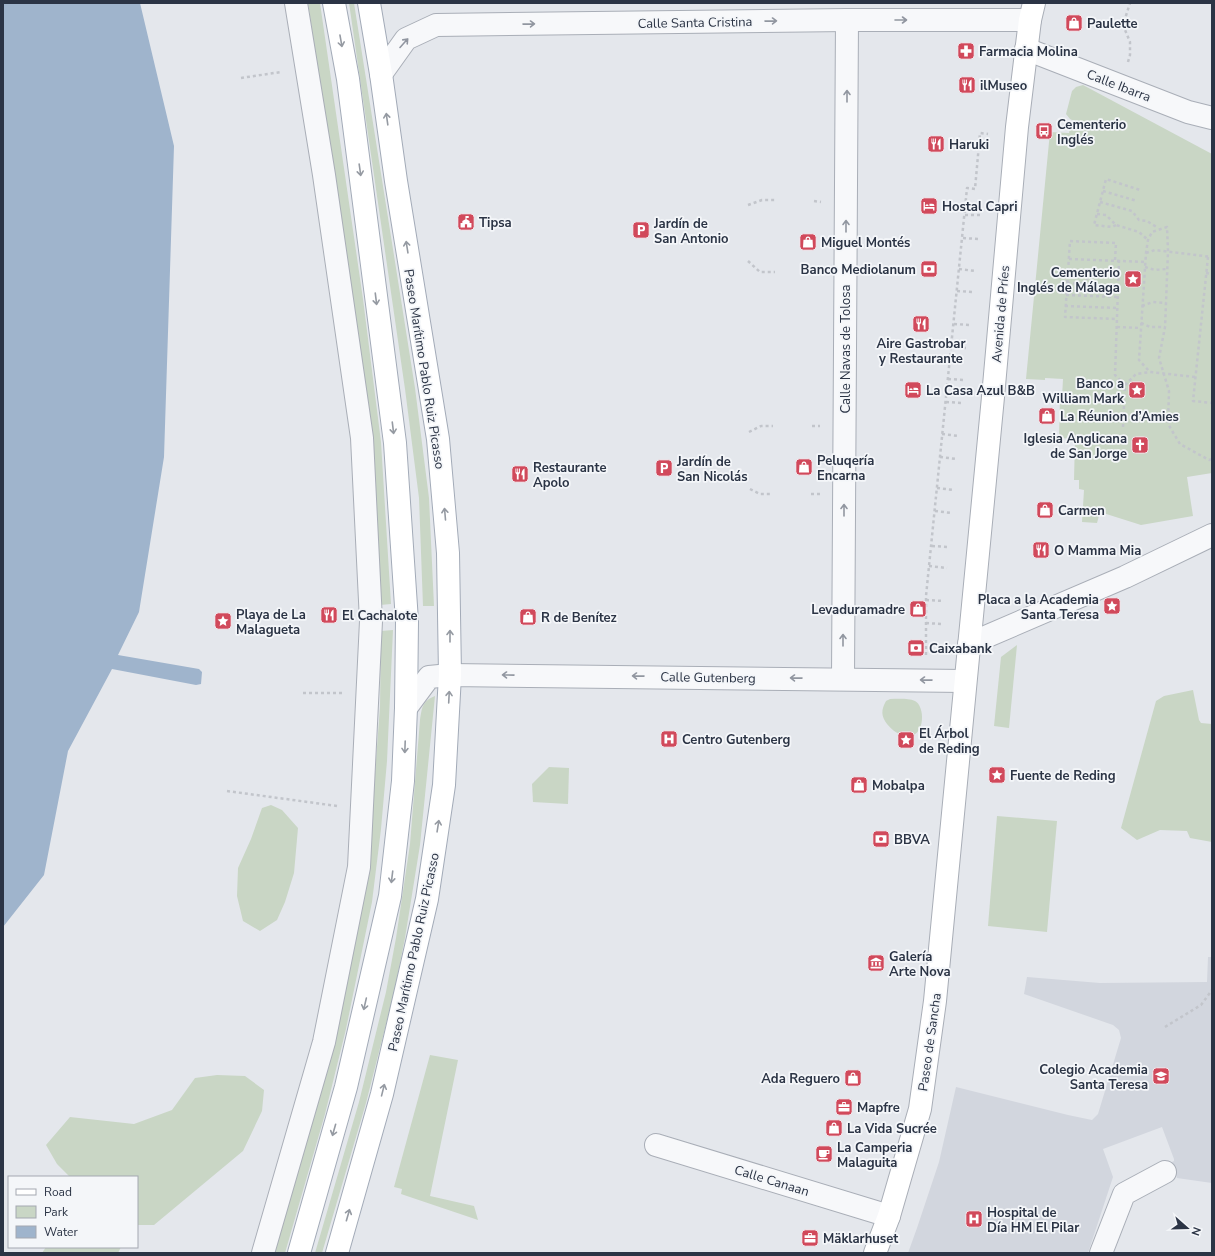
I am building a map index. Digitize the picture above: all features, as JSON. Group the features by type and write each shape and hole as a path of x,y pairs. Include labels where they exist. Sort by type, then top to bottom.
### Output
{"main road":[{"path":"300,1253 346,1087 390,896 403,781 406,708 406,621 395,444 348,79 334,3"},
{"name":"Paseo Marítimo Pablo Ruiz Picasso","path":"337,1253 382,1094 427,899 444,785 450,675 448,553 438,439 369,3"},
{"name":"Avenida de Príes","path":"965,681 993,397 1017,126 1032,11"},
{"name":"Paseo de Sancha","path":"875,1253 889,1216 920,1109 935,1001 965,681"}],"street":[{"path":"263,1253 324,1042 359,867 371,622 362,438 324,175 296,3"},
{"name":"Calle Santa Cristina","path":"381,74 406,40 436,25 847,20 1032,11"},
{"name":"Calle Navas de Tolosa","path":"843,679 847,20"},
{"name":"Calle Ibarra","path":"1026,49 1188,112 1212,118"},
{"path":"969,644 1125,577 1212,535"},
{"name":"Calle Gutenberg","path":"406,708 429,677 450,675 965,681"},
{"name":"Calle Canaan","path":"656,1144 889,1216"},
{"path":"1101,1253 1124,1194 1165,1172"}],"path":[{"path":"1122,86 1130,56 1130,42 1123,25 1130,3"},
{"path":"926,660 926,600 929,566 968,188 974,189 980,133 988,134"},
{"path":"1116,225 1112,227 1094,225 1106,179 1140,190"},
{"path":"1103,191 1137,201"},
{"path":"748,205 762,200 776,200"},
{"path":"1100,202 1132,211 1139,220 1147,220 1159,229"},
{"path":"1097,214 1106,215 1116,225 1139,232 1148,240"},
{"path":"965,215 980,215"},
{"path":"1150,372 1139,360 1146,253 1148,240 1152,232 1167,227 1168,251 1165,327 1159,358 1169,391 1168,424 1180,444 1209,460 1212,459"},
{"path":"963,238 978,239"},
{"path":"1115,260 1116,243 1070,241 1065,317 1117,319"},
{"path":"1146,253 1155,250 1212,257"},
{"path":"1208,257 1193,401 1212,403"},
{"path":"1069,259 1146,262"},
{"path":"1119,260 1115,375 1125,385"},
{"path":"748,261 760,272 775,272"},
{"path":"1145,267 1156,270 1167,269"},
{"path":"959,269 975,271"},
{"path":"1067,283 1087,284 1087,272 1068,271"},
{"path":"1206,273 1212,274"},
{"path":"957,291 973,292"},
{"path":"1066,295 1118,297"},
{"path":"1142,306 1153,302 1166,303"},
{"path":"1065,306 1117,308"},
{"path":"1141,322 1150,327 1165,327"},
{"path":"954,324 970,325"},
{"path":"1117,327 1141,328"},
{"path":"952,347 967,348"},
{"path":"1123,427 1125,385 1136,374 1150,372 1195,377"},
{"path":"948,379 965,380"},
{"path":"946,402 962,403"},
{"path":"749,432 761,426 773,426"},
{"path":"942,434 959,436"},
{"path":"940,457 957,459"},
{"path":"937,488 954,490"},
{"path":"750,489 760,494 772,494"},
{"path":"935,511 952,513"},
{"path":"932,546 949,546"},
{"path":"929,566 947,568"},
{"path":"926,600 944,601"},
{"path":"926,623 941,624"},
{"path":"227,791 339,806"},
{"path":"1165,1027 1201,1005 1212,990"}],"shaded area":[{"path":"1208,957 1212,957 1212,1183 1177,1178 1172,1162 1174,1159 1162,1127 1103,1149 1113,1177 1088,1253 908,1253 939,1162 956,1087 1092,1120 1098,1114 1121,1038 1119,1030 1113,1025 1024,994 1027,977 1100,983 1207,982"}],"green space":[{"path":"308,3 320,3 363,299 381,442 391,604 380,605 352,297"},
{"path":"349,3 354,3 415,388 429,498 434,606 423,606 419,498 405,389"},
{"name":"Cementerio Inglés de Málaga","path":"1083,85 1212,154 1212,473 1187,477 1193,516 1141,525 1100,512 1097,523 1082,522 1084,490 1079,489 1079,480 1074,480 1075,439 1059,438 1060,397 1062,397 1063,379 1026,379 1050,132 1069,133 1071,123 1074,123 1074,121 1066,114 1072,91 1076,87"},
{"path":"393,630 387,761 381,829 372,902 346,1029 325,1114 285,1253 272,1253 371,827 380,707 381,631"},
{"path":"1017,645 1009,728 994,726 1001,657"},
{"path":"1193,690 1199,720 1201,723 1212,724 1212,842 1190,838 1187,831 1160,830 1137,840 1121,828 1156,701 1164,696"},
{"path":"435,696 420,845 405,938 394,993 366,1103 322,1253 315,1253 359,1102 386,992 396,938 410,844 420,720 423,705 427,700"},
{"path":"890,699 909,699 919,704 922,723 916,734 910,736 902,735 894,731 887,724 883,716 883,707 886,701"},
{"path":"549,767 569,768 568,804 533,802 532,784"},
{"path":"271,805 282,810 298,828 294,873 285,902 277,920 260,931 243,921 237,896 238,868 251,839 262,808"},
{"path":"997,816 1057,821 1047,932 988,926"},
{"path":"430,1055 458,1060 430,1196 474,1206 478,1220 401,1194 402,1189 394,1187"},
{"path":"217,1075 245,1076 264,1090 262,1111 243,1151 154,1225 138,1225 138,1176 69,1176 57,1164 46,1145 70,1117 134,1124 172,1110 195,1078"},
{"path":"45,1248 120,1248 118,1253 42,1253"}],"water":[{"path":"3,3 140,3 174,146 164,457 139,612 118,655 199,669 202,672 201,684 196,685 112,669 68,751 44,875 3,927"}],"place":[{"name":"Paulette","path":"1074,23"},
{"name":"Farmacia Molina","path":"966,51"},
{"name":"ilMuseo","path":"967,85"},
{"name":"Cementerio Inglés","path":"1044,131"},
{"name":"Haruki","path":"936,144"},
{"name":"Hostal Capri","path":"929,206"},
{"name":"Tipsa","path":"466,222"},
{"name":"Jardín de San Antonio","path":"641,230"},
{"name":"Miguel Montés","path":"808,242"},
{"name":"Banco Mediolanum","path":"929,269"},
{"name":"Cementerio Inglés de Málaga","path":"1133,279"},
{"name":"Aire Gastrobar y Restaurante","path":"921,324"},
{"name":"La Casa Azul B&B","path":"913,390"},
{"name":"Banco a William Mark","path":"1137,390"},
{"name":"La Réunion d’Amies","path":"1047,416"},
{"name":"Iglesia Anglicana de San Jorge","path":"1140,445"},
{"name":"Peluqería Encarna","path":"804,467"},
{"name":"Jardín de San Nicolás","path":"664,468"},
{"name":"Restaurante Apolo","path":"520,474"},
{"name":"Carmen","path":"1045,510"},
{"name":"O Mamma Mia","path":"1041,550"},
{"name":"Placa a la Academia Santa Teresa","path":"1112,606"},
{"name":"Levaduramadre","path":"918,609"},
{"name":"El Cachalote","path":"329,615"},
{"name":"R de Benítez","path":"528,617"},
{"name":"Playa de La Malagueta","path":"223,621"},
{"name":"Caixabank","path":"916,648"},
{"name":"Centro Gutenberg","path":"669,739"},
{"name":"El Árbol de Reding","path":"906,740"},
{"name":"Fuente de Reding","path":"997,775"},
{"name":"Mobalpa","path":"859,785"},
{"name":"BBVA","path":"881,839"},
{"name":"Galería Arte Nova","path":"876,963"},
{"name":"Colegio Academia Santa Teresa","path":"1161,1076"},
{"name":"Ada Reguero","path":"853,1078"},
{"name":"Mapfre","path":"844,1107"},
{"name":"La Vida Sucrée","path":"834,1128"},
{"name":"La Camperia Malaguita","path":"824,1154"},
{"name":"Hospital de Día HM El Pilar","path":"974,1219"},
{"name":"Mäklarhuset","path":"810,1238"}]}
